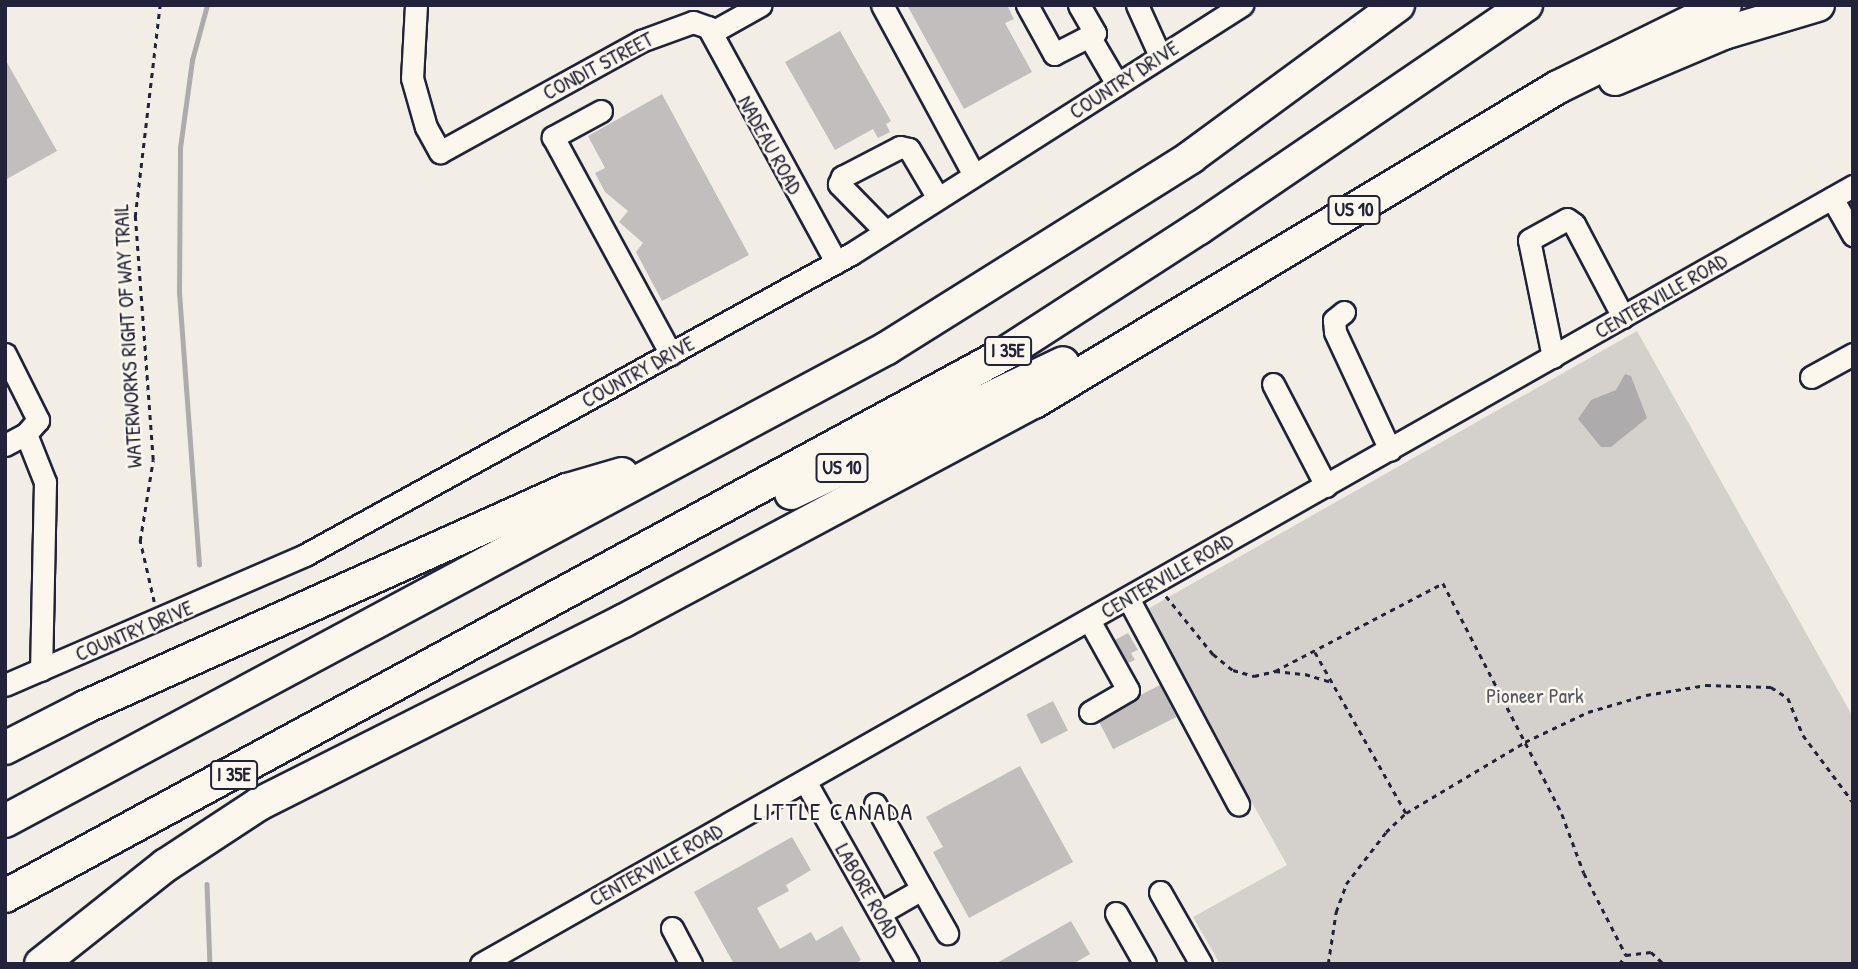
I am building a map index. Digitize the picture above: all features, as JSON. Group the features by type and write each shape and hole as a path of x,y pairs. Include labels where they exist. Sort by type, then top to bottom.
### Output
{"highway":[{"path":"5,821 887,348 1191,157 1329,60 1398,5"},
{"path":"1329,60 1419,5"},
{"name":"I 35E","path":"5,896 1004,354 1199,228 1527,5"},
{"name":"US 10","path":"461,650 1223,287 1484,134 1558,87 1725,5"},
{"path":"1484,134 1724,33 1818,5"},
{"path":"41,964 166,865 260,804 623,621 1034,402 1223,287"},
{"path":"5,748 97,702 567,490 678,459"}],"street":[{"name":"CONDIT STREET","path":"416,5 412,78 426,127 440,152 641,41 695,18 716,30 761,5"},
{"path":"882,5 974,175"},
{"path":"1027,5 1054,54 1094,33 1079,5"},
{"path":"1137,5 1160,56"},
{"name":"COUNTRY DRIVE","path":"5,685 305,555 671,354 836,262 1242,5"},
{"name":"NADEAU ROAD","path":"695,18 836,262"},
{"path":"1089,36 1117,84"},
{"path":"601,111 553,137 671,354"},
{"path":"885,231 839,184 842,177 900,147 908,149 938,198"},
{"name":"CENTERVILLE ROAD","path":"481,964 1853,186"},
{"path":"1832,198 1853,235"},
{"path":"1553,358 1529,240 1567,219 1574,224 1623,317"},
{"path":"1344,312 1334,320 1335,332 1390,450"},
{"path":"5,354 38,420 26,434 5,445"},
{"path":"1811,377 1853,354"},
{"path":"1273,384 1326,486"},
{"path":"26,434 45,482 41,670"},
{"path":"1128,598 1238,804"},
{"path":"1089,620 1128,690 1090,712"},
{"name":"LABORE ROAD","path":"805,781 908,964"},
{"path":"875,804 947,933"},
{"path":"880,913 922,889"},
{"path":"1160,892 1201,964"},
{"path":"1116,914 1145,964"},
{"path":"672,928 691,964"}],"path":[{"name":"WATERWORKS RIGHT OF WAY TRAIL","path":"154,622 140,541 153,460 135,217 160,5"},
{"path":"1166,596 1213,654 1233,670 1254,676 1275,671 1315,652 1443,583 1525,742 1626,955"},
{"path":"1315,652 1406,813"},
{"path":"1275,671 1332,682"},
{"path":"1328,964 1335,912 1346,884 1386,832 1406,813 1525,742 1588,712 1646,695 1706,685 1771,688 1788,698 1803,735 1853,802"},
{"path":"1619,964 1626,955 1651,952 1664,964"}],"green space":[{"name":"Pioneer Park","path":"1637,331 1853,717 1853,964 1220,964 1193,917 1287,865 1144,611"}],"shaded area":[{"path":"1625,374 1631,376 1647,418 1611,447 1601,447 1578,419 1591,400 1616,390"}],"building":[{"path":"907,5 1007,5 1014,19 1005,23 1032,72 964,109"},
{"path":"840,31 891,121 886,124 890,132 878,138 873,129 835,150 785,62"},
{"path":"5,59 57,151 5,180"},
{"path":"662,94 749,255 662,301 636,252 643,243 619,222 628,211 605,192 595,173 605,168 588,136"},
{"path":"1128,633 1138,650 1131,653 1135,660 1128,663 1115,640"},
{"path":"1160,685 1176,717 1113,749 1097,717"},
{"path":"1053,701 1068,730 1041,744 1026,715"},
{"path":"1020,766 1073,862 969,918 933,852 943,847 926,817"},
{"path":"792,837 811,870 786,885 789,891 757,908 780,949 811,932 816,941 842,926 861,960 854,964 734,964 694,892"},
{"path":"1071,921 1090,954 1073,964 995,964"}],"waterway":[{"path":"199,565 179,294 180,148 192,60 207,5"},
{"path":"207,884 210,964"}],"district":[{"name":"LITTLE CANADA","path":"834,812"}]}
